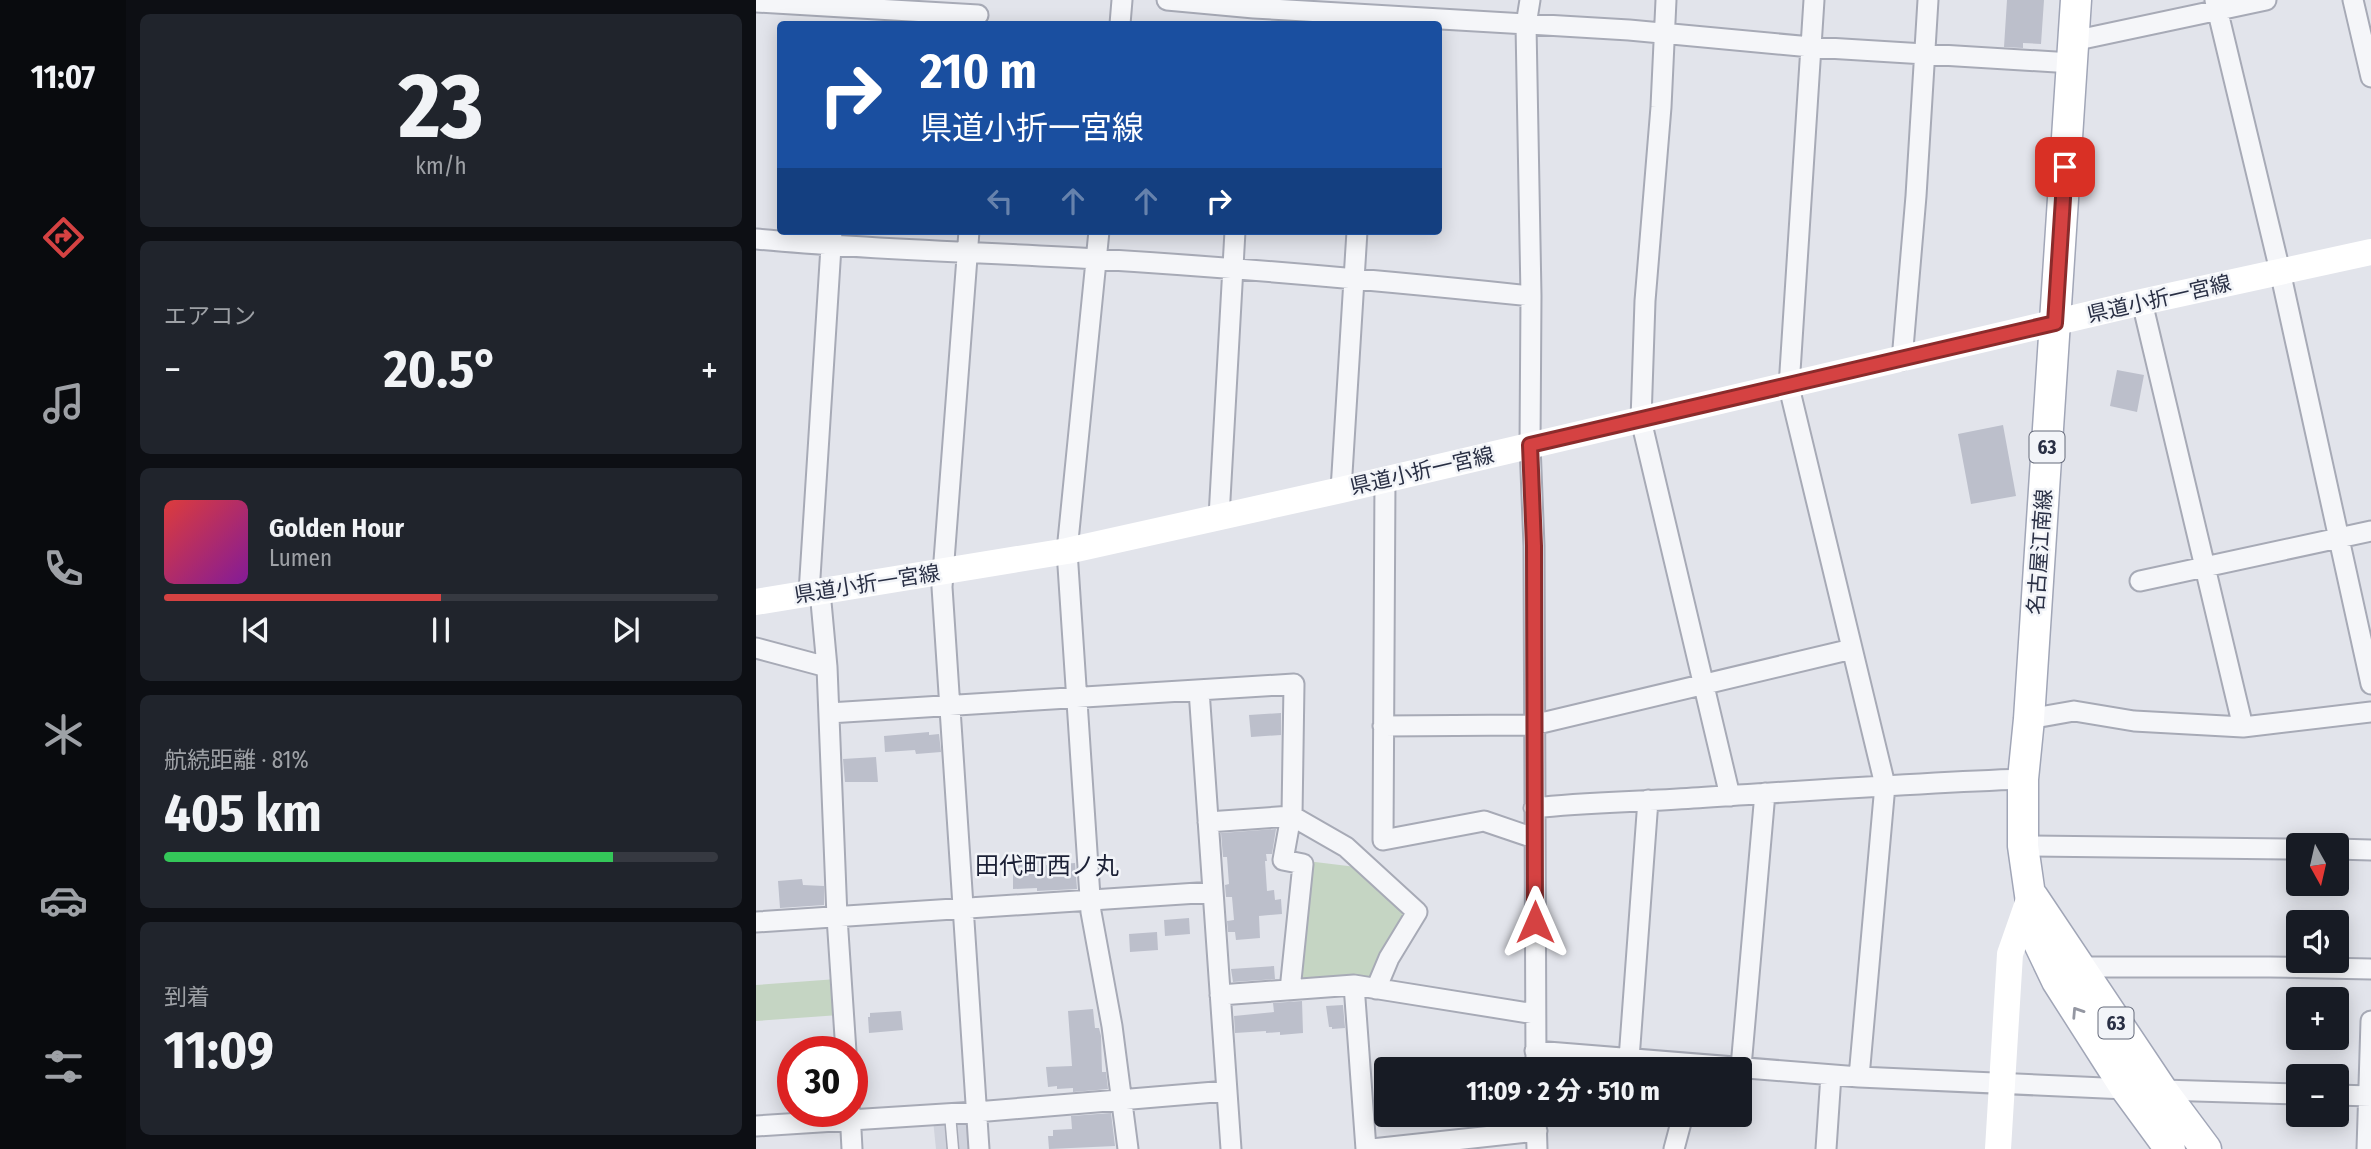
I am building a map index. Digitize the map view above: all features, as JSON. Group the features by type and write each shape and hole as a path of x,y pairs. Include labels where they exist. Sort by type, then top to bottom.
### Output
{"main road":[{"name":"名古屋江南線","path":"2076,0 2023,779 2023,846 2036,937 2057,981 2126,1089 2170,1149"},
{"name":"県道小折一宮線","path":"756,602 1067,551 2371,251"},
{"name":"名古屋江南線","path":"2031,894 2162,1090 2206,1149"},
{"path":"1998,1149 2010,954 2031,894"}],"street":[{"path":"1119,21 1122,0"},
{"path":"1167,0 1254,11 1371,13 1665,33 1811,47 1924,53 2073,52 2217,5 2266,0"},
{"path":"1530,0 1526,25 1531,296 1530,445 1534,546 1535,1057"},
{"path":"1666,0 1645,302 1641,420 1730,796"},
{"path":"1814,0 1789,387 1885,785 1858,1077"},
{"path":"1902,360 1916,196 1928,0"},
{"path":"2353,0 2371,78"},
{"path":"756,2 847,15 978,13"},
{"path":"2217,5 2280,271 2371,684"},
{"path":"969,235 943,587 979,1149"},
{"path":"1099,235 1067,551 1090,901 1112,1026 1128,1149"},
{"path":"1219,517 1235,235"},
{"path":"1340,490 1357,235"},
{"path":"756,239 832,239 968,253 1096,259 1353,278 1531,296"},
{"path":"832,239 815,592 827,667 837,917 845,1036"},
{"path":"2142,303 2243,727"},
{"path":"1383,841 1385,479"},
{"path":"2140,581 2371,531"},
{"path":"756,649 827,667"},
{"path":"1383,726 1533,725 1852,649"},
{"path":"829,713 1294,684 1292,816 1283,860 1303,864 1290,990"},
{"path":"1199,690 1231,1149"},
{"path":"2029,719 2074,711 2134,721 2243,727 2371,712"},
{"path":"1534,808 1885,785 2023,779"},
{"path":"1742,1057 1765,793"},
{"path":"1629,1057 1648,800"},
{"path":"1208,822 1292,816 1346,847 1417,912 1389,958 1376,989"},
{"path":"1346,847 1484,821 1534,838"},
{"path":"2023,846 2286,849"},
{"path":"2349,849 2371,850"},
{"path":"756,922 1213,892"},
{"path":"2079,967 2371,969"},
{"path":"1220,995 1354,985 1535,1014"},
{"path":"1354,985 1366,1149"},
{"path":"2367,1149 2371,1021"},
{"path":"1752,1068 1858,1077 2126,1089"},
{"path":"1826,1149 1831,1075"},
{"path":"2162,1090 2286,1094"},
{"path":"868,1116 950,1114 1227,1091"},
{"path":"2349,1095 2370,1096"},
{"path":"756,1126 777,1124"},
{"path":"851,1127 852,1149"},
{"path":"1674,1149 1680,1127"},
{"path":"1372,1149 1537,1132"}],"lane":[{"path":"950,1114 953,1149"}],"shaded area":[{"path":"933,1120 970,1122 972,1149 936,1149"}],"green space":[{"path":"1307,861 1356,867 1407,911 1370,980 1294,984"},
{"path":"837,979 839,1015 756,1021 756,985"}],"building":[{"path":"2007,0 2044,0 2041,44 2023,43 2023,48 2004,47"},
{"path":"2117,370 2144,375 2137,412 2110,406"},
{"path":"2003,425 2016,496 1971,504 1958,434"},
{"path":"1281,713 1281,735 1251,737 1249,715"},
{"path":"929,732 929,735 939,734 941,752 885,752 884,736"},
{"path":"876,757 878,782 845,782 843,759"},
{"path":"1276,829 1272,854 1266,854 1267,891 1274,890 1275,900 1281,899 1282,914 1259,916 1260,938 1236,940 1235,932 1228,932 1227,921 1234,920 1232,897 1226,897 1225,885 1229,884 1227,857 1223,857 1221,833"},
{"path":"1046,859 1046,865 1075,863 1077,889 1013,889 1013,861"},
{"path":"802,879 803,885 824,886 824,905 780,908 778,881"},
{"path":"1189,918 1190,934 1165,936 1164,920"},
{"path":"1157,932 1158,950 1130,952 1129,934"},
{"path":"1274,966 1275,979 1233,982 1231,969"},
{"path":"1302,1001 1303,1033 1235,1033 1234,1016 1274,1012 1273,1003"},
{"path":"1343,1005 1345,1028 1332,1029 1329,1027 1326,1006"},
{"path":"1093,1009 1095,1028 1099,1028 1101,1036 1102,1072 1106,1072 1108,1089 1073,1092 1073,1088 1048,1087 1046,1067 1072,1066 1068,1011"},
{"path":"901,1011 903,1030 869,1033 870,1013"},
{"path":"1111,1113 1115,1146 1049,1149 1048,1136 1053,1136 1053,1130 1072,1129 1071,1116"}],"district":[{"name":"田代町西ノ丸","path":"1047,866"}],"route":[{"path":"1535,922 1534,546 1530,445 1789,387 2055,323 2065,167"}]}
